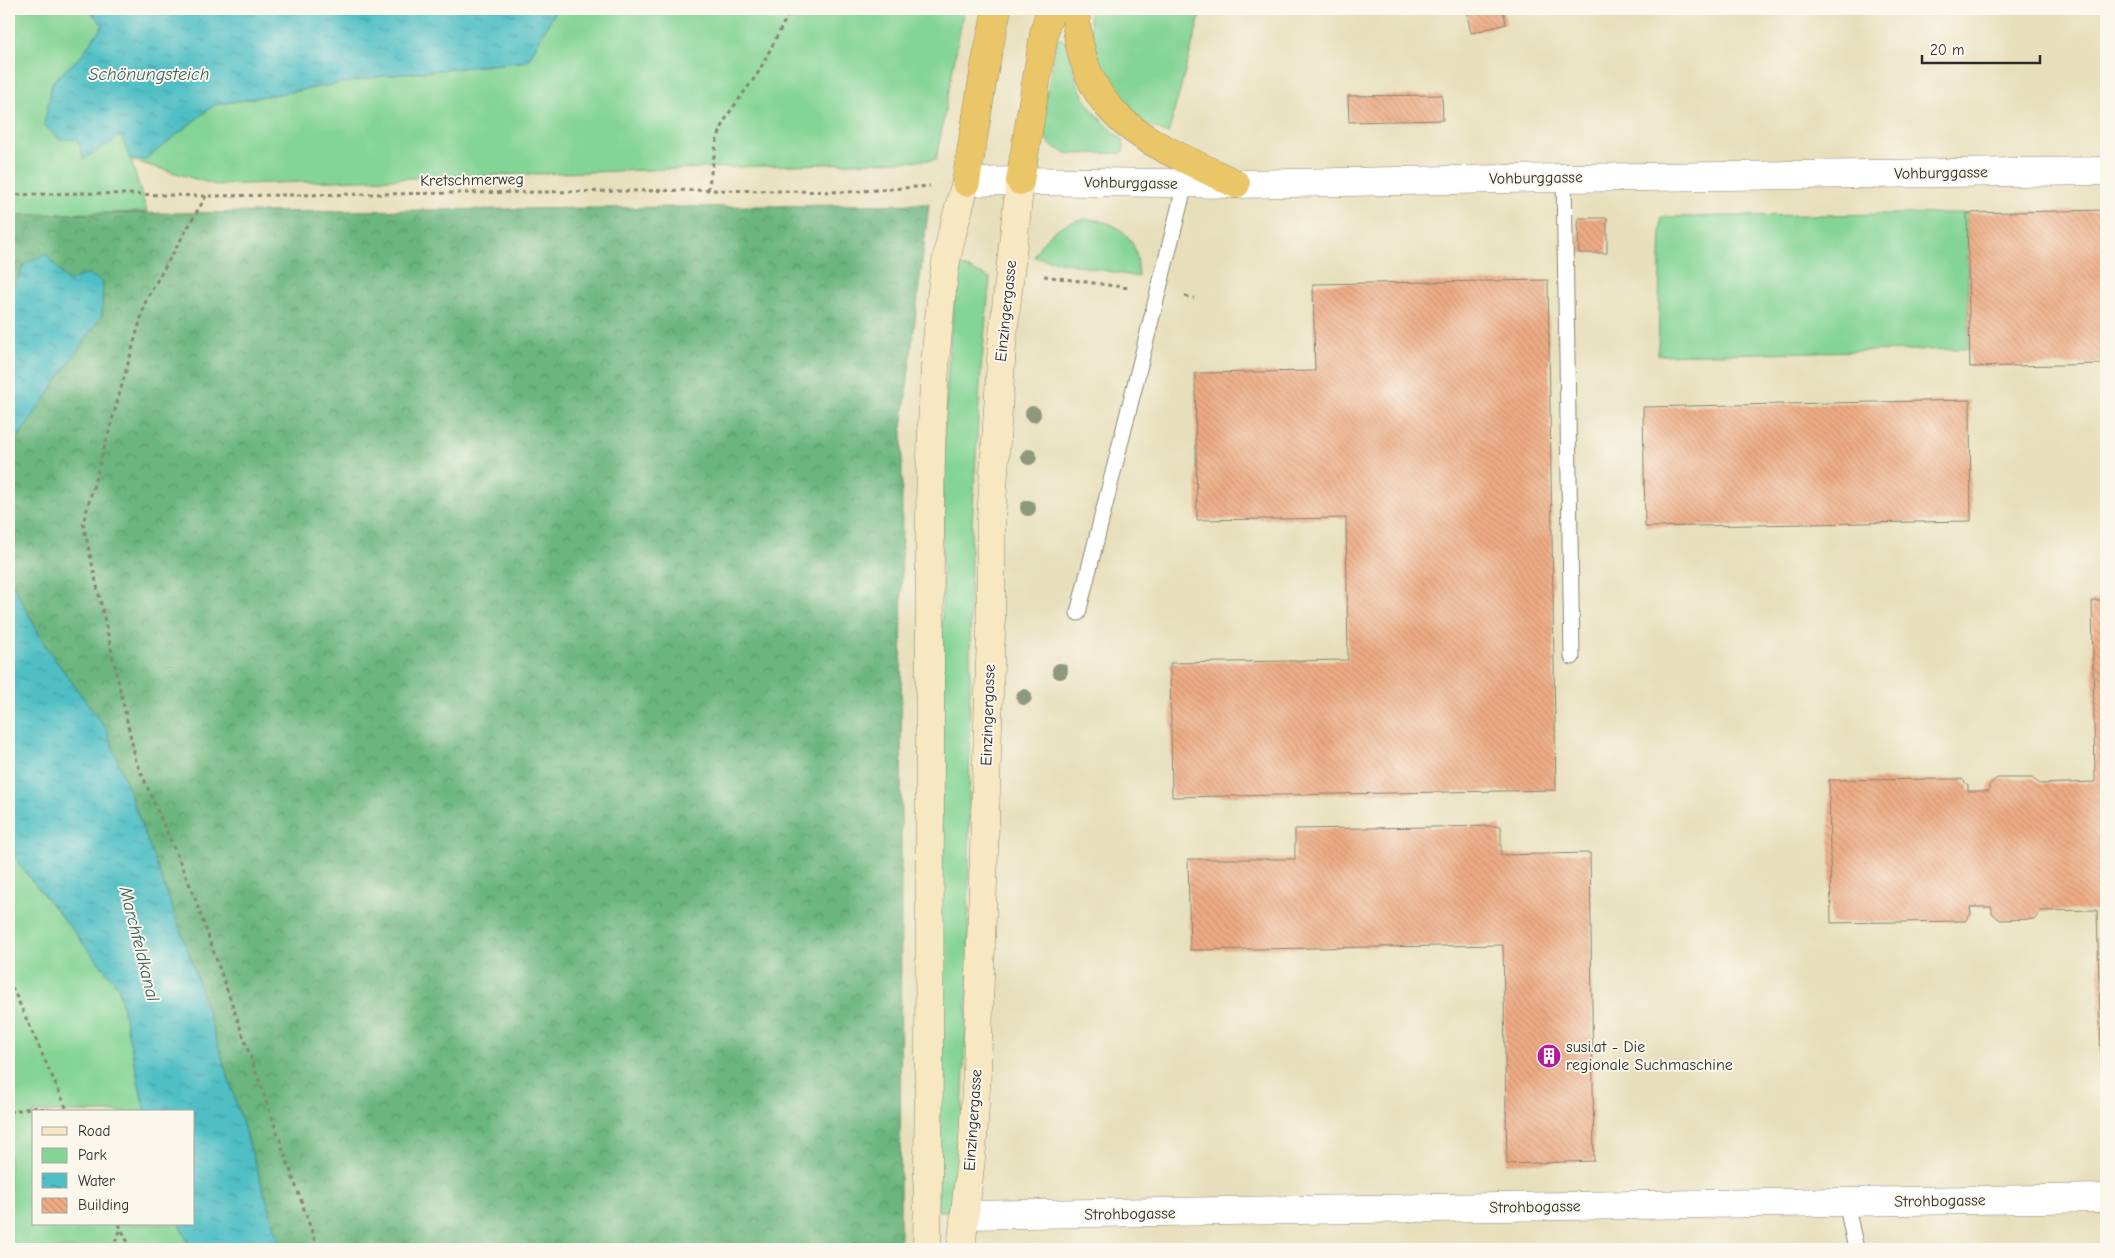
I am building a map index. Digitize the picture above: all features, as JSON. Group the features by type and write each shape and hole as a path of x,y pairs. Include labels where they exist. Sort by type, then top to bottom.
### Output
{"highway":[{"path":"966,182 985,66 998,9"},
{"path":"1020,181 1044,28 1051,9"},
{"path":"1075,9 1080,46 1088,72 1099,96 1114,114 1141,136 1236,184"}],"main road":[{"name":"Einzingergasse","path":"961,1249 974,1139 977,1070 991,632 990,520 1002,345 1020,181"},
{"path":"927,1249 930,1037 932,453 943,280 948,250 966,182"}],"street":[{"name":"Vohburggasse","path":"966,182 1236,184 2106,171"},
{"name":"Strohbogasse","path":"964,1215 2106,1198"}],"lane":[{"path":"1564,178 1572,656"},
{"path":"1078,613 1185,184"},
{"path":"1846,1202 1856,1249"}],"path":[{"path":"708,190 717,139 727,116 758,72 791,9"},
{"name":"Kretschmerweg","path":"9,195 82,193 206,196 708,190 849,192 935,186"},
{"path":"206,196 146,300 83,523 136,761 192,890 318,1249"},
{"path":"9,980 67,1110"},
{"path":"9,1112 36,1107 47,1110"},
{"path":"121,1226 131,1249"},
{"path":"112,1249 122,1229"}],"green space":[{"path":"9,9 88,9 103,25 81,56 52,82 121,136 144,160 214,105 383,76 528,61 556,9 964,9 936,160 216,185 131,160 147,212 9,215"},
{"path":"1090,9 1202,9 1168,134 1137,120 1097,74 1089,14"},
{"path":"1057,39 1063,39 1065,42 1077,82 1088,104 1104,123 1124,141 1121,153 1070,154 1053,147 1048,142 1041,123"},
{"path":"929,204 902,428 900,1249 282,1249 190,956 106,729 46,647 9,577 9,451 102,315 68,282 9,295 9,215"},
{"path":"1967,213 1969,349 1658,355 1661,217"},
{"path":"1083,219 1108,223 1125,234 1136,252 1138,277 1034,257 1043,242 1060,227"},
{"path":"960,265 990,278 981,369 971,541 968,986 961,1133 954,1211 938,1211 943,472 952,316"},
{"path":"9,843 21,867 118,986 145,1110 32,1110 32,1226 180,1226 191,1249 9,1249"}],"water":[{"name":"Schönungsteich","path":"88,9 556,9 528,61 383,76 214,105 145,160 130,159 121,136 84,159 77,139 60,140 44,125 52,82 81,56 103,25"},
{"path":"46,253 68,282 88,273 103,283 102,315 9,451 9,295 24,265"},
{"name":"Marchfeldkanal","path":"9,577 46,647 106,729 190,956 282,1249 191,1249 180,1226 195,1226 195,1110 145,1110 118,986 21,867 9,843"}],"building":[{"path":"1466,9 1503,9 1506,24 1471,33"},
{"path":"1442,95 1443,120 1349,122 1348,96"},
{"path":"2106,210 2106,364 1970,367 1967,213"},
{"path":"1578,218 1607,218 1607,253 1579,253"},
{"path":"1548,280 1556,790 1172,797 1170,663 1348,660 1346,518 1197,520 1195,373 1315,371 1313,284"},
{"path":"1970,400 1971,521 1645,527 1643,407"},
{"path":"2092,600 2106,600 2106,1096 2102,1096 2097,910 2041,911 2035,919 2000,920 1992,913 1992,907 1970,907 1971,914 1965,921 1831,923 1829,780 1962,779 1968,785 1968,791 1989,791 1989,785 1997,778 2032,778 2040,784 2095,782"},
{"name":"susi.at - Die regionale Suchmaschine","path":"1501,826 1501,855 1590,853 1594,1161 1507,1164 1503,945 1190,950 1188,859 1295,859 1295,829"}],"place":[{"name":"susi.at - Die regionale Suchmaschine","path":"1549,1056"}]}
